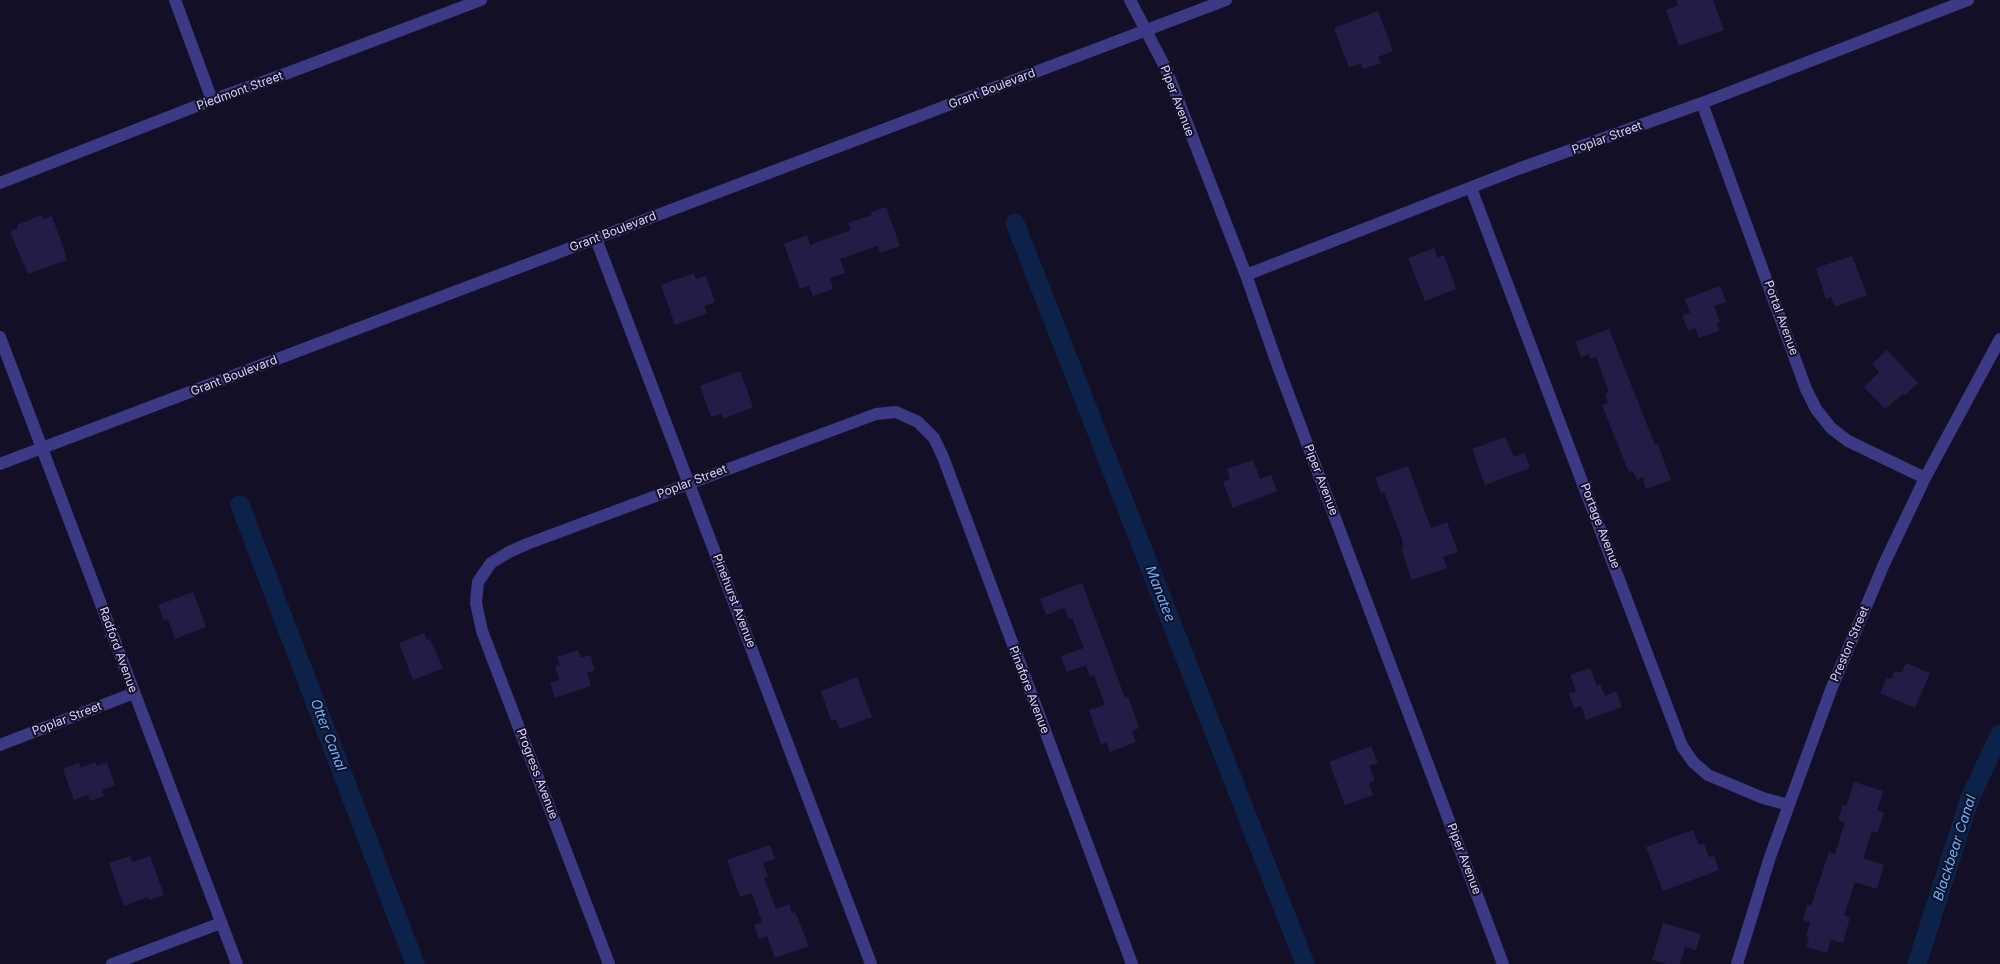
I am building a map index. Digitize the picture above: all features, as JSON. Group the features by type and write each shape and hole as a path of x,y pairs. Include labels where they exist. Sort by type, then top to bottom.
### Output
{"street":[{"path":"175,0 212,100"},
{"name":"Piedmont Street","path":"0,183 212,100 481,0"},
{"name":"Piper Avenue","path":"1130,0 1166,69 1246,275 1283,379 1503,964"},
{"name":"Grant Boulevard","path":"0,464 1226,0"},
{"name":"Poplar Street","path":"1246,275 1518,170 1702,103 1968,0"},
{"name":"Portal Avenue","path":"1702,103 1806,389 1816,409 1831,428 1848,441 1925,478"},
{"name":"Portage Avenue","path":"1471,188 1682,746 1693,762 1708,775 1763,798 1789,805"},
{"name":"Pinehurst Avenue","path":"596,239 871,964"},
{"name":"Radford Avenue","path":"0,337 237,964"},
{"name":"Preston Street","path":"1737,964 1770,857 1832,687 1884,564 1925,478 2000,339"},
{"name":"Poplar Street","path":"478,582 491,563 509,552 688,483 876,414 896,412 918,422"},
{"name":"Pinafore Avenue","path":"918,422 934,438 943,457 1132,964"},
{"name":"Progress Avenue","path":"478,582 476,603 482,631 609,964"},
{"name":"Poplar Street","path":"0,745 134,693"},
{"path":"112,964 221,923"}],"building":[{"path":"1676,0 1713,0 1724,30 1679,46 1666,10 1678,5"},
{"path":"1378,11 1393,51 1378,57 1381,63 1363,69 1361,63 1349,68 1334,28"},
{"path":"886,207 900,246 880,253 877,246 840,259 845,273 830,278 833,289 813,296 809,286 800,289 784,244 807,235 810,245 851,230 848,223 872,215 871,212"},
{"path":"42,215 43,219 52,216 67,260 28,274 10,232 18,228 17,225"},
{"path":"1434,248 1438,258 1444,255 1456,289 1425,301 1408,258"},
{"path":"1852,256 1867,295 1835,307 1831,297 1826,299 1816,268"},
{"path":"694,273 696,279 706,276 715,302 704,306 707,313 675,325 661,285"},
{"path":"1720,286 1726,302 1714,306 1720,322 1717,324 1719,331 1699,338 1695,328 1688,330 1682,315 1690,313 1685,299"},
{"path":"1609,329 1655,445 1658,444 1671,480 1646,489 1643,477 1637,480 1633,471 1629,472 1602,405 1608,403 1605,393 1609,392 1596,357 1590,359 1589,354 1581,357 1575,342"},
{"path":"1887,350 1918,383 1885,409 1864,387 1879,372 1872,364"},
{"path":"740,371 753,407 723,419 721,414 711,417 700,386"},
{"path":"1505,437 1514,457 1525,453 1530,468 1485,485 1472,449"},
{"path":"1253,460 1260,479 1271,475 1277,491 1233,508 1223,482 1230,479 1227,469"},
{"path":"1408,466 1431,528 1447,522 1458,552 1443,557 1447,568 1412,580 1401,548 1403,547 1402,539 1384,492 1381,493 1375,478"},
{"path":"1082,583 1125,698 1128,696 1139,728 1132,731 1136,742 1110,752 1107,742 1101,744 1089,710 1105,705 1094,675 1090,677 1086,665 1067,672 1061,656 1084,648 1072,618 1069,619 1064,608 1046,615 1040,599"},
{"path":"193,592 206,627 175,639 168,619 164,621 158,605"},
{"path":"424,633 427,640 430,639 443,668 413,680 399,643"},
{"path":"578,650 581,658 590,655 595,670 587,673 591,686 555,698 550,683 560,680 555,667 560,665 557,657"},
{"path":"1906,663 1930,673 1915,708 1880,693 1887,678 1891,679 1895,671 1901,673"},
{"path":"1590,668 1597,686 1600,684 1605,696 1616,691 1622,707 1586,720 1581,706 1574,708 1569,694 1576,691 1570,675"},
{"path":"857,677 872,717 840,729 836,719 831,721 821,691"},
{"path":"1371,746 1378,763 1369,766 1375,781 1369,783 1373,795 1345,805 1329,762"},
{"path":"95,762 97,766 107,763 115,785 102,790 104,796 90,801 88,795 74,800 63,769 79,763 80,768"},
{"path":"1854,782 1883,791 1877,810 1884,813 1877,833 1872,831 1863,858 1884,865 1877,889 1855,882 1844,915 1850,917 1843,943 1831,940 1827,953 1806,947 1809,937 1806,936 1810,922 1803,920 1807,905 1811,906 1829,852 1835,854 1845,822 1838,820 1843,805 1846,806"},
{"path":"1693,830 1699,845 1704,844 1709,857 1714,856 1719,870 1663,891 1646,847"},
{"path":"770,845 775,859 763,863 768,877 764,878 776,909 789,904 792,913 795,912 809,946 775,958 767,936 759,939 754,925 762,922 752,893 740,897 727,860"},
{"path":"130,856 132,862 150,856 164,895 149,900 148,897 124,906 109,863"},
{"path":"1663,923 1701,934 1696,950 1685,947 1680,964 1667,964 1652,960"}],"waterway":[{"name":"Manatee","path":"1015,223 1305,964"},
{"name":"Otter Canal","path":"240,505 415,964"},
{"name":"Blackbear Canal","path":"1917,964 1970,798 2000,734"}]}
